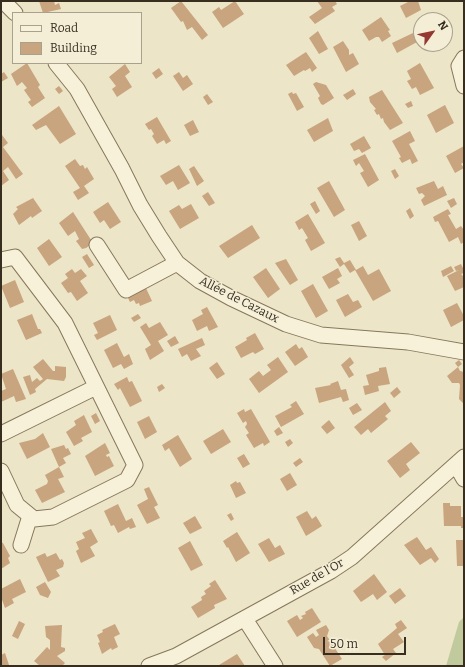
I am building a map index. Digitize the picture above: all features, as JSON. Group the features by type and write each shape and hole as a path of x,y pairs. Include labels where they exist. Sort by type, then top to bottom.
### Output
{"street":[{"path":"3,1 14,12"},
{"path":"464,58 459,66 464,86"},
{"name":"Allée de Cazaux","path":"57,64 77,90 122,169 140,205 177,263 200,281 231,298 286,324 321,335 408,342 464,352"},
{"path":"97,245 126,290 177,263"},
{"path":"1,260 15,257 65,323 135,465 127,480 53,517 34,519 17,505 1,471"},
{"path":"1,434 96,387"},
{"path":"460,461 464,479"},
{"name":"Rue de l'Or","path":"149,666 176,656 352,557 460,461"},
{"path":"21,545 30,516"},
{"path":"245,618 275,666"}],"green space":[{"path":"464,617 464,666 446,666 459,622"}],"building":[{"path":"39,1 54,1 55,5 59,3 61,9 43,12"},
{"path":"181,1 208,35 202,40 192,27 187,30 183,21 181,22 171,8"},
{"path":"235,1 244,14 223,28 212,12 219,7 221,10"},
{"path":"317,1 335,1 337,4 332,7 335,11 315,24 309,17 322,8"},
{"path":"410,1 418,1 421,10 413,12 413,14 406,18 400,6"},
{"path":"381,17 390,30 388,31 391,36 382,42 379,37 369,41 362,30"},
{"path":"318,31 328,49 319,54 309,38"},
{"path":"413,33 413,44 397,53 392,43"},
{"path":"343,41 349,50 349,55 353,53 359,64 346,72 333,47"},
{"path":"306,52 317,68 312,72 310,68 305,71 304,70 294,76 286,65"},
{"path":"420,63 434,88 420,95 416,87 412,89 407,81 411,79 407,71"},
{"path":"28,64 40,85 38,87 45,98 32,107 28,102 31,100 24,90 27,88 22,82 17,86 11,74"},
{"path":"125,64 130,72 125,76 132,87 117,97 112,89 116,86 109,77"},
{"path":"159,68 163,74 156,79 152,73"},
{"path":"4,72 8,78 1,82 1,74"},
{"path":"179,72 183,78 187,75 193,84 183,91 173,76"},
{"path":"316,82 326,85 334,98 323,105 321,104 318,98 320,96 313,84"},
{"path":"59,86 63,91 59,94 55,89"},
{"path":"353,89 356,94 347,100 343,95"},
{"path":"382,90 403,123 390,130 383,118 381,119 379,114 377,115 374,110 376,109 370,102 369,97"},
{"path":"292,92 293,94 296,93 304,107 297,111 288,94"},
{"path":"207,94 213,102 208,105 203,97"},
{"path":"411,101 413,106 408,108 405,104"},
{"path":"445,105 454,123 436,133 427,115"},
{"path":"59,106 76,134 60,144 46,125 36,130 32,125"},
{"path":"157,117 171,141 166,144 164,140 157,144 152,136 154,134 151,129 149,130 145,124"},
{"path":"328,118 333,131 314,142 307,130"},
{"path":"193,120 199,132 190,136 184,125"},
{"path":"410,131 415,141 409,144 418,161 412,164 410,159 402,163 399,158 401,157 392,141"},
{"path":"2,135 8,143 3,147 23,174 16,179 8,167 3,171 9,180 1,186"},
{"path":"364,136 371,148 362,153 359,149 354,151 350,144"},
{"path":"464,146 464,162 461,164 464,168 455,173 446,156"},
{"path":"365,154 379,180 368,187 360,173 364,171 359,163 356,166 353,160"},
{"path":"75,159 80,166 83,165 85,169 87,167 94,179 84,186 89,193 78,200 73,192 80,188 65,166"},
{"path":"179,165 190,183 178,190 173,181 166,185 160,176"},
{"path":"194,166 204,181 197,186 189,169"},
{"path":"395,169 399,176 395,179 391,171"},
{"path":"329,181 345,210 334,217 317,188"},
{"path":"434,181 438,189 443,186 447,195 424,206 421,200 425,196 422,193 419,194 416,188"},
{"path":"208,192 215,203 209,206 202,196"},
{"path":"33,198 42,211 32,218 31,216 19,225 13,214 18,209 16,207"},
{"path":"454,198 457,204 451,208 447,201"},
{"path":"315,201 320,211 316,214 310,204"},
{"path":"108,202 121,222 110,229 104,220 100,223 93,212"},
{"path":"191,204 199,218 180,229 169,211 179,205 182,209"},
{"path":"410,208 414,216 410,219 406,211"},
{"path":"448,209 451,214 448,215 456,229 461,226 464,230 464,242 461,244 458,237 449,242 438,221 435,222 433,217"},
{"path":"73,212 93,243 86,248 82,249 76,241 79,239 75,231 68,236 59,223"},
{"path":"308,214 325,243 311,251 305,240 308,238 302,228 299,230 295,222"},
{"path":"359,221 367,236 359,241 351,225"},
{"path":"252,225 260,238 228,258 219,246"},
{"path":"49,239 62,257 49,266 37,248"},
{"path":"87,254 94,265 89,268 82,257"},
{"path":"340,257 344,263 350,260 356,270 363,266 368,275 379,269 391,291 373,301 355,270 350,273 344,264 340,267 335,259"},
{"path":"286,259 298,280 290,285 275,263"},
{"path":"461,264 464,270 464,273 461,274 464,277 464,287 455,291 447,276 459,270 456,271 454,267"},
{"path":"451,266 454,271 443,277 441,271"},
{"path":"266,268 280,289 268,298 253,277"},
{"path":"338,268 342,276 337,279 340,283 329,289 322,277"},
{"path":"72,269 75,273 81,269 87,276 80,281 88,293 77,301 71,292 68,293 61,283 68,278 65,274"},
{"path":"15,280 24,302 10,308 1,286"},
{"path":"313,284 328,311 316,318 301,291"},
{"path":"145,286 152,301 140,306 139,303 136,304 134,300 130,302 127,296"},
{"path":"348,294 353,302 358,300 362,307 345,317 336,300"},
{"path":"457,303 464,316 464,320 451,327 443,310"},
{"path":"207,307 218,327 209,331 207,326 197,331 192,320 203,314 201,310"},
{"path":"32,314 38,329 40,329 42,333 26,340 17,320"},
{"path":"138,314 141,318 134,322 131,318"},
{"path":"110,315 117,330 97,340 94,335 98,333 93,323"},
{"path":"160,322 168,335 158,341 164,351 150,360 145,349 151,345 140,327 146,323 149,328"},
{"path":"255,333 264,349 255,354 253,352 241,358 235,347"},
{"path":"175,336 179,343 171,347 167,341"},
{"path":"202,338 205,345 196,349 201,356 191,361 187,354 182,357 178,349"},
{"path":"117,343 124,357 129,354 133,364 124,369 121,364 113,368 104,350"},
{"path":"296,344 299,349 302,347 308,357 295,366 285,352"},
{"path":"278,357 288,372 259,393 249,379 259,371 263,376 271,370 267,365"},
{"path":"350,357 354,363 349,367 354,375 349,378 341,365"},
{"path":"43,359 53,371 55,371 55,366 66,367 66,377 64,381 47,379 35,389 36,392 30,395 23,377 30,375 32,382 37,378 40,381 43,379 33,367"},
{"path":"459,360 462,364 458,367 455,363"},
{"path":"217,362 225,374 217,379 209,368"},
{"path":"386,367 390,384 378,386 379,391 365,395 363,386 369,385 366,375 379,371 379,368"},
{"path":"458,367 460,371 464,372 464,404 459,399 459,383 452,383 447,376"},
{"path":"13,369 26,399 16,402 14,396 1,402 1,391 6,389 1,374"},
{"path":"127,377 129,382 132,381 142,401 130,407 120,388 118,390 114,384"},
{"path":"338,381 341,390 346,389 349,400 343,402 341,397 319,403 315,388 331,385 330,384"},
{"path":"162,384 165,388 159,392 157,387"},
{"path":"397,387 401,392 394,398 390,393"},
{"path":"296,401 304,414 281,427 275,416 292,407 290,405"},
{"path":"385,402 391,411 385,416 388,419 371,433 368,429 361,435 354,427"},
{"path":"357,403 362,410 353,415 349,408"},
{"path":"244,409 245,412 251,409 270,442 264,446 263,443 254,448 246,435 249,433 245,427 247,424 246,421 243,423 237,413"},
{"path":"96,413 100,421 95,424 91,416"},
{"path":"84,415 92,432 81,438 83,441 74,446 66,432 76,425 74,421"},
{"path":"149,416 157,432 145,439 137,422"},
{"path":"329,420 335,428 327,434 321,427"},
{"path":"279,427 283,433 277,436 274,431"},
{"path":"223,429 231,442 211,454 203,441"},
{"path":"43,433 50,447 27,459 19,443 35,439"},
{"path":"178,435 192,459 180,467 169,448 165,451 162,445"},
{"path":"290,439 293,443 288,447 285,442"},
{"path":"411,442 420,453 406,464 410,470 400,478 387,461"},
{"path":"105,443 110,453 106,455 107,457 109,456 114,466 95,476 85,456"},
{"path":"64,445 66,449 68,448 71,454 63,458 66,463 59,467 51,449"},
{"path":"244,454 250,464 243,468 237,458"},
{"path":"300,458 303,462 296,467 293,463"},
{"path":"59,467 64,477 58,479 65,492 42,503 35,490 47,484 48,481 45,475"},
{"path":"290,473 297,485 287,491 280,479"},
{"path":"236,481 237,483 240,482 246,493 236,498 230,485"},
{"path":"149,487 158,505 154,507 160,518 147,524 137,505 148,499 144,489"},
{"path":"443,503 450,503 450,506 461,506 461,517 464,517 464,528 461,528 461,526 444,526"},
{"path":"118,504 126,521 132,518 136,527 130,529 129,527 118,533 114,525 111,526 104,511"},
{"path":"307,511 312,519 316,516 322,526 306,536 296,517"},
{"path":"231,513 234,519 231,521 227,515"},
{"path":"195,516 202,528 190,534 183,523"},
{"path":"91,529 98,542 90,547 95,556 81,563 76,551 79,549 76,542 85,538 82,533"},
{"path":"237,532 250,553 236,562 223,541"},
{"path":"417,537 426,550 431,547 439,559 435,563 431,558 420,565 404,545"},
{"path":"269,538 275,548 280,545 285,554 269,562 258,544"},
{"path":"456,540 464,540 464,566 457,566"},
{"path":"190,541 203,565 191,571 178,548"},
{"path":"1,542 10,556 8,558 10,563 1,569"},
{"path":"45,553 47,557 56,553 60,560 62,559 64,563 63,567 56,570 60,576 48,582 36,557"},
{"path":"374,574 387,592 377,600 373,594 361,602 353,591"},
{"path":"20,579 26,592 12,599 14,603 5,608 1,597 1,589"},
{"path":"215,580 227,599 214,605 215,608 198,618 191,607 202,600 201,597 206,594 204,591 211,586 209,584"},
{"path":"45,582 51,592 48,598 40,595 36,587"},
{"path":"400,588 406,596 395,604 389,596"},
{"path":"312,608 321,622 297,637 287,621 297,615 300,620 303,618 301,616 306,614 305,612"},
{"path":"401,620 407,628 398,634 404,642 393,649 396,653 386,661 382,657 385,655 378,644 397,628 395,624"},
{"path":"19,621 25,624 18,639 12,636"},
{"path":"115,624 120,634 114,637 118,647 112,650 111,648 102,654 97,635 103,632 102,630"},
{"path":"62,625 61,647 65,648 65,651 57,656 65,663 62,666 40,666 34,661 47,647 50,650 50,640 46,637 45,626"},
{"path":"326,625 329,630 327,636 342,659 330,666 319,649 314,648 307,637 313,633 316,637 319,635 316,630"},
{"path":"5,653 9,665 1,666 1,655"},
{"path":"237,654 245,666 219,665"}]}
